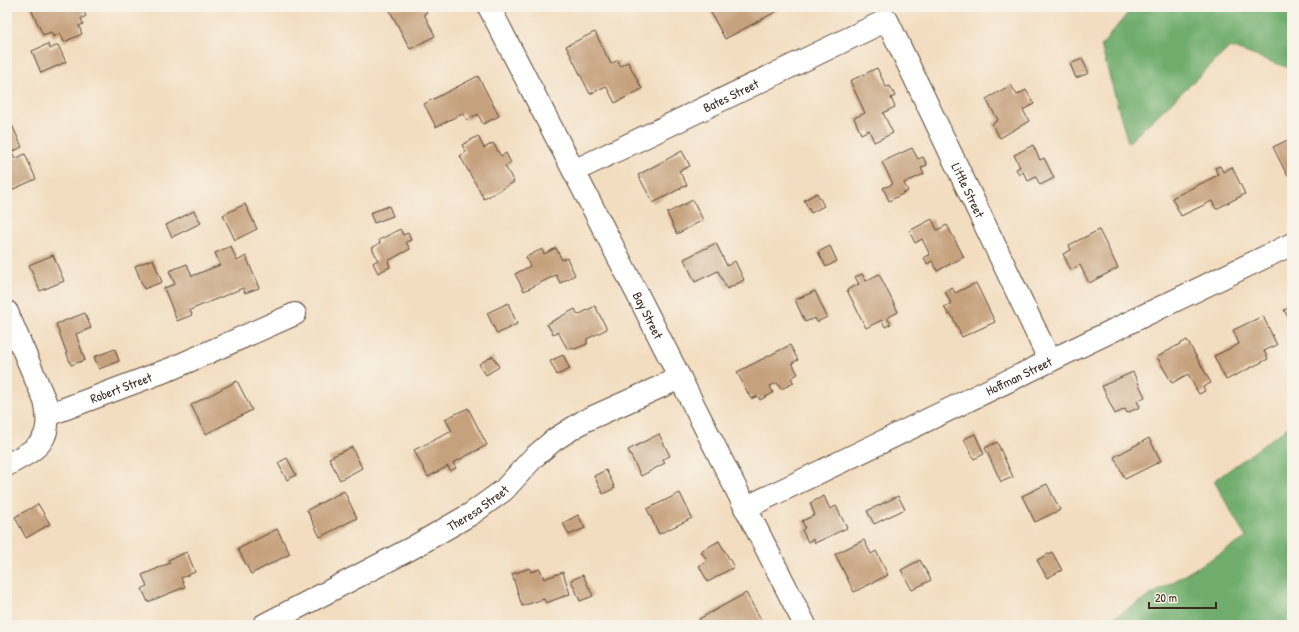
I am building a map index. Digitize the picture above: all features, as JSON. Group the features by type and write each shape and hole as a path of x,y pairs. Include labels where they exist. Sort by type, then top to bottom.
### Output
{"street":[{"name":"Bay Street","path":"489,7 805,625"},
{"name":"Bates Street","path":"574,171 887,20"},
{"name":"Little Street","path":"887,20 1050,361"},
{"name":"Hoffman Street","path":"746,508 1292,244"},
{"path":"7,312 45,401 48,415 47,429 40,444 24,456 7,465"},
{"name":"Robert Street","path":"48,415 173,368 295,314"},
{"name":"Theresa Street","path":"264,625 412,548 471,514 504,490 533,458 554,440 584,421 680,378"}],"green space":[{"path":"1137,7 1292,7 1292,69 1230,47 1128,143 1101,46 1130,10"},
{"path":"1292,424 1292,625 1101,625 1246,538 1214,481"}],"building":[{"path":"30,7 81,7 86,16 81,19 83,24 79,26 82,34 64,42 60,33 53,37 51,32 43,35"},
{"path":"388,7 424,7 427,12 424,14 435,36 410,49"},
{"path":"718,7 777,7 779,10 725,39 710,11"},
{"path":"595,32 611,64 618,60 620,66 628,62 642,89 615,103 606,86 590,94 566,46"},
{"path":"48,44 50,49 58,45 66,62 41,73 32,51"},
{"path":"1082,59 1089,73 1076,78 1070,64"},
{"path":"877,68 886,87 890,86 895,96 891,98 895,107 883,113 893,133 874,142 869,130 861,134 854,118 865,113 850,81"},
{"path":"478,76 499,116 483,124 478,114 467,120 463,113 436,127 424,104"},
{"path":"1011,85 1017,95 1026,90 1034,104 1023,110 1029,121 1000,138 992,124 998,120 986,99"},
{"path":"12,125 22,147 12,152 15,159 25,154 36,179 7,192 7,127"},
{"path":"478,136 484,148 493,143 501,156 506,153 511,163 505,166 514,182 484,199 460,156 466,152 462,145"},
{"path":"1292,138 1292,173 1287,175 1273,147"},
{"path":"1033,145 1040,160 1044,158 1054,178 1040,185 1036,177 1028,181 1023,172 1019,175 1016,169 1020,167 1014,155"},
{"path":"912,148 918,159 923,157 927,165 921,168 924,174 904,183 908,191 889,201 883,188 893,184 882,162"},
{"path":"682,151 690,166 679,171 687,185 653,203 638,175"},
{"path":"1220,166 1223,172 1232,167 1245,194 1216,209 1212,201 1181,216 1172,198 1218,175 1215,168"},
{"path":"817,193 824,206 811,213 804,200"},
{"path":"693,200 703,220 677,234 667,213"},
{"path":"245,204 257,229 235,240 223,215"},
{"path":"389,206 393,216 374,223 370,213"},
{"path":"194,211 201,223 172,237 166,225"},
{"path":"932,219 937,230 947,225 964,257 937,271 932,261 927,264 924,257 930,255 922,239 915,243 909,231"},
{"path":"400,229 403,235 408,233 411,240 406,242 410,249 388,261 390,267 378,273 373,263 378,260 372,248 380,243 379,240"},
{"path":"1099,230 1118,268 1089,283 1080,265 1071,270 1063,254 1071,250 1069,245"},
{"path":"716,243 727,266 735,261 744,280 727,289 718,271 695,282 684,259"},
{"path":"231,246 237,261 246,256 259,288 245,293 243,288 190,310 192,315 177,321 164,288 175,284 169,271 187,264 192,276 220,265 215,253"},
{"path":"830,246 837,261 826,267 818,252"},
{"path":"556,248 562,260 567,258 575,275 560,283 556,275 524,291 515,274 530,266 526,257 542,249 544,254"},
{"path":"53,255 64,281 40,291 29,265"},
{"path":"153,259 162,282 144,289 135,266"},
{"path":"862,274 866,281 879,274 898,312 887,318 891,324 885,327 882,320 866,328 847,290 859,284 855,277"},
{"path":"976,283 995,322 962,337 951,314 949,315 944,307 951,304 945,291 952,287 955,293"},
{"path":"815,291 827,317 817,322 815,318 805,322 795,300"},
{"path":"508,303 517,324 497,334 487,313"},
{"path":"595,306 607,329 587,339 587,344 568,350 558,332 553,334 547,324 575,309 578,315"},
{"path":"1292,306 1292,324 1284,310"},
{"path":"85,313 91,328 76,334 85,360 71,365 56,324"},
{"path":"1263,316 1277,345 1264,351 1268,359 1226,380 1214,356 1239,344 1233,330"},
{"path":"1187,340 1211,383 1203,387 1205,391 1199,394 1188,374 1172,383 1157,357"},
{"path":"790,345 798,360 792,363 798,374 791,378 794,383 781,389 777,383 770,386 773,393 760,400 758,396 751,399 737,372"},
{"path":"115,349 119,361 99,369 94,357"},
{"path":"563,355 570,369 557,375 550,361"},
{"path":"493,356 499,367 486,375 479,364"},
{"path":"1133,372 1145,397 1137,401 1140,407 1127,413 1125,409 1115,414 1102,386"},
{"path":"237,381 252,410 206,434 191,405"},
{"path":"468,408 487,445 453,463 456,468 450,471 448,466 428,477 414,450 452,431 445,419"},
{"path":"659,434 670,456 663,459 665,463 641,476 628,450"},
{"path":"975,434 984,454 974,459 964,439"},
{"path":"1149,438 1161,461 1125,479 1114,457"},
{"path":"997,442 1013,477 1001,482 985,448"},
{"path":"352,447 362,468 340,480 329,458"},
{"path":"287,458 296,475 287,480 278,463"},
{"path":"606,470 615,488 603,494 594,476"},
{"path":"1047,484 1060,510 1035,522 1022,496"},
{"path":"344,491 357,518 320,537 307,510"},
{"path":"680,493 692,518 659,534 647,509"},
{"path":"824,496 830,509 836,506 847,528 815,543 813,539 808,542 802,530 805,528 802,521 815,515 810,503"},
{"path":"898,496 905,509 874,524 867,511"},
{"path":"38,504 50,524 26,538 15,517"},
{"path":"578,515 585,528 569,535 563,523"},
{"path":"277,529 290,554 251,574 238,549"},
{"path":"864,540 871,554 876,551 888,575 854,592 835,554"},
{"path":"719,541 734,567 708,582 699,566 707,561 701,551"},
{"path":"187,552 195,572 181,578 185,587 148,602 142,589 147,586 142,575 170,563 168,560"},
{"path":"1052,552 1062,570 1047,578 1037,560"},
{"path":"920,560 931,580 912,590 901,570"},
{"path":"530,568 531,572 540,569 544,579 563,572 570,594 546,603 544,599 522,606 512,574"},
{"path":"583,575 593,596 580,601 571,580"},
{"path":"746,593 762,621 755,625 702,625 699,619"}]}
